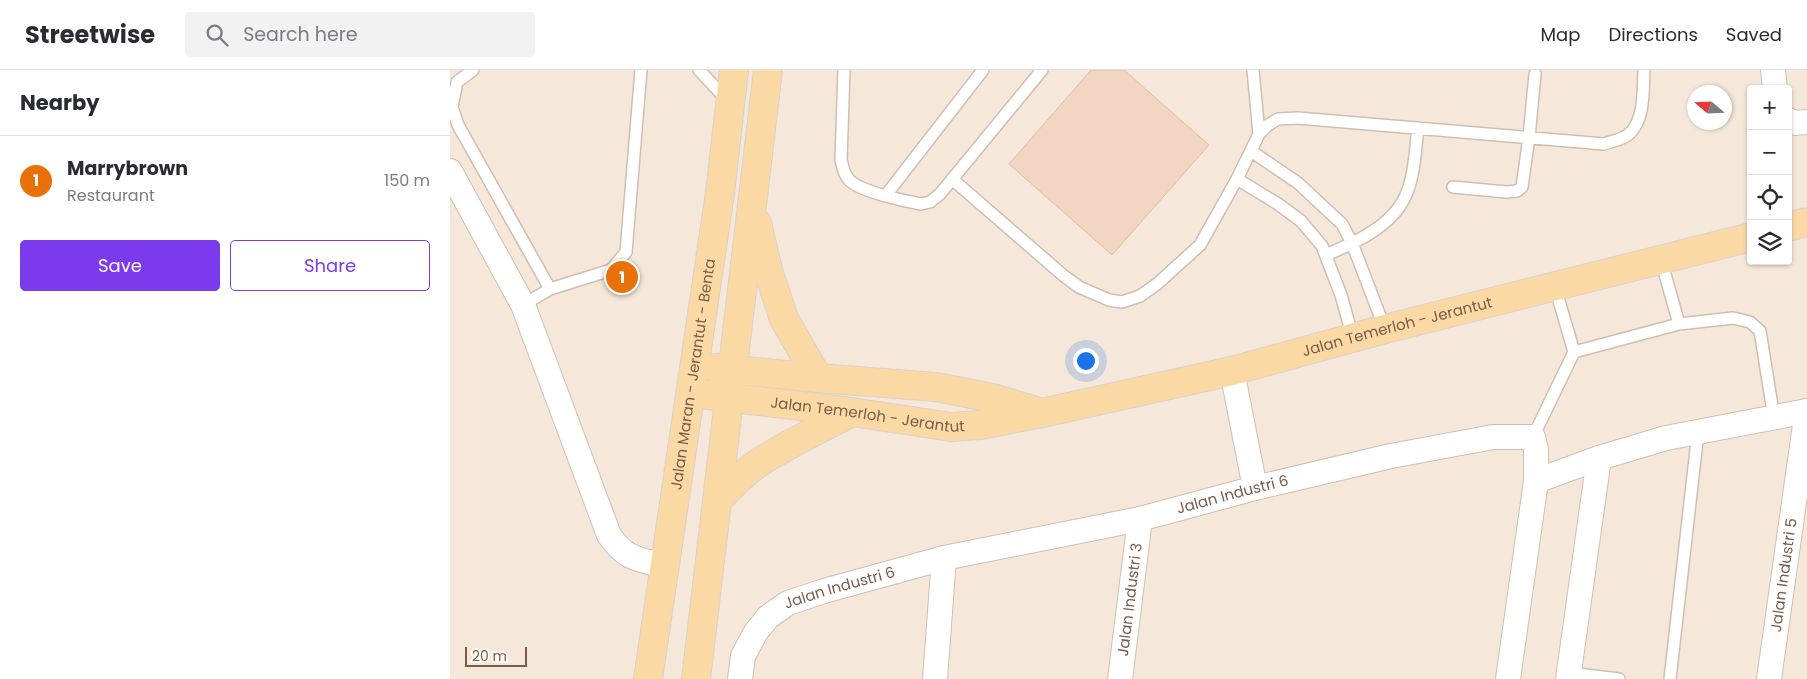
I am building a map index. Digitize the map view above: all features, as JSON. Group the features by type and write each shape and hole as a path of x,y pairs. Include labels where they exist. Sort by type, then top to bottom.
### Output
{"main road":[{"name":"Jalan Maran - Jerantut - Benta","path":"648,679 720,193 734,70"},
{"path":"696,679 768,70"},
{"path":"753,202 768,270 784,319 818,378"},
{"path":"1792,226 1807,222"},
{"name":"Jalan Temerloh - Jerantut","path":"691,394 852,412 951,427 980,425 1042,414 1232,371 1385,329 1747,238"},
{"name":"Jalan Temerloh - Jerantut","path":"694,366 954,390 992,398 1042,414"},
{"path":"718,501 730,487 756,465 785,447 852,412"}],"street":[{"path":"1773,70 1775,85"},
{"path":"1792,122 1807,122"},
{"path":"450,172 523,305 609,535 618,548 629,556 665,566"},
{"path":"1232,371 1255,488"},
{"path":"1536,481 1642,444 1807,411"},
{"name":"Jalan Industri 5","path":"1769,679 1807,411"},
{"path":"1508,679 1536,481 1536,450 1533,436"},
{"name":"Jalan Industri 6","path":"740,679 743,656 756,632 768,617 788,603 824,591 944,558 1140,519 1255,488 1391,456 1492,437 1533,436"},
{"path":"1569,676 1599,458"},
{"name":"Jalan Industri 3","path":"1120,679 1140,519"},
{"path":"935,679 944,558"}],"lane":[{"path":"473,70 457,82 452,107 458,125 550,289"},
{"path":"523,305 550,289 611,270 626,252 641,70"},
{"path":"699,70 730,103"},
{"path":"844,70 841,160 844,173 850,181 861,188 921,204 930,202 940,194 1042,70"},
{"path":"886,195 983,70"},
{"path":"1253,70 1260,134"},
{"path":"952,179 1079,287 1097,296 1122,302 1140,296 1157,284 1200,244 1238,179 1260,134 1268,125 1278,120 1298,118 1604,144 1619,140 1629,134 1639,115 1644,70"},
{"path":"1453,187 1517,191 1522,187 1535,74"},
{"path":"1326,255 1352,243 1384,223 1405,198 1411,181 1418,128"},
{"path":"1251,151 1298,183 1321,202 1342,224 1352,243 1385,329"},
{"path":"1238,179 1301,221 1322,246 1341,295 1353,338"},
{"path":"1662,260 1679,324"},
{"path":"1533,436 1574,352 1555,287"},
{"path":"1574,352 1679,324 1733,318 1750,322 1760,331 1774,418"},
{"path":"1670,679 1698,432"},
{"path":"1569,676 1619,679"}],"shaded area":[{"path":"450,70 1807,70 1807,679 450,679"}],"building":[{"path":"1091,70 1124,70 1209,145 1112,255 1009,164"}],"place":[{"name":"Marrybrown","path":"622,277"}]}
